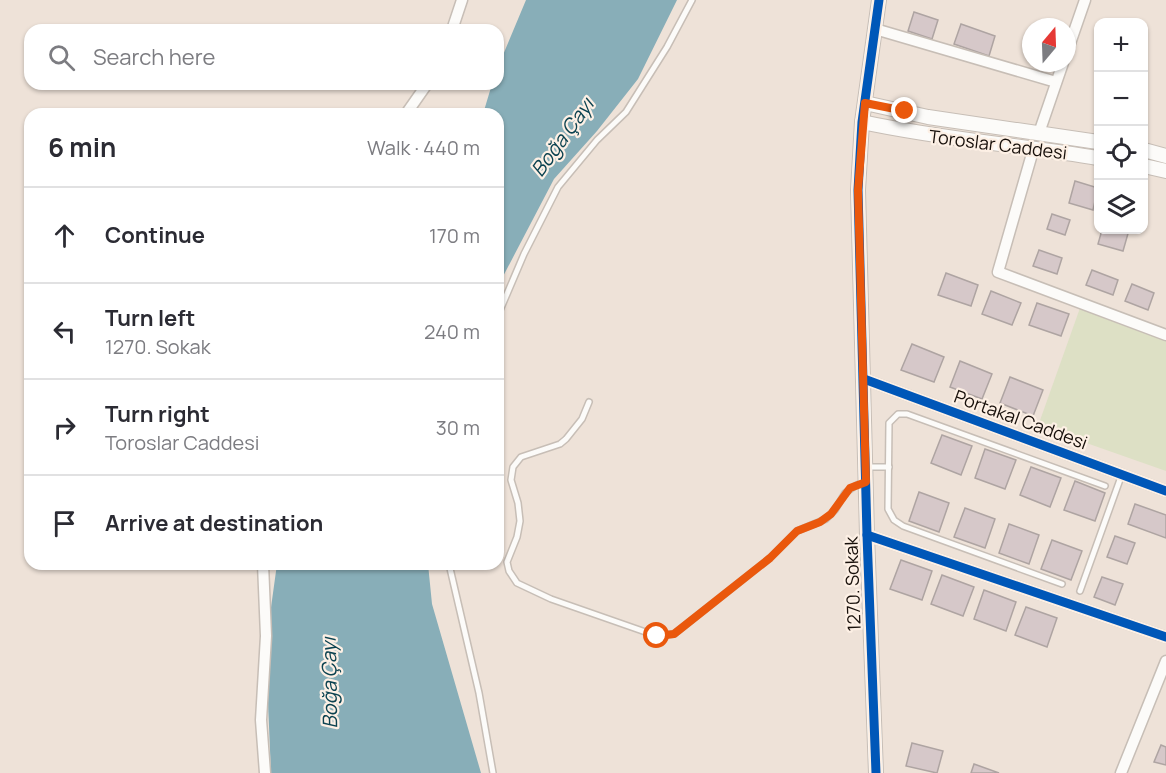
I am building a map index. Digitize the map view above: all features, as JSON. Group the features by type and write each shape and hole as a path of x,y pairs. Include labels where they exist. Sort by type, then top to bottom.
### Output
{"street":[{"path":"454,24 462,0"},
{"name":"1270. Sokak","path":"876,773 858,190 862,122 879,0"},
{"path":"1076,26 1085,0"},
{"path":"875,29 1056,82"},
{"path":"1039,133 1060,72"},
{"path":"410,108 423,90"},
{"name":"Toroslar Caddesi","path":"865,103 928,117 1094,141"},
{"name":"Toroslar Caddesi","path":"862,122 918,134 1034,147 1094,157"},
{"path":"1034,147 998,272 1166,335"},
{"path":"1148,151 1166,156"},
{"path":"1148,167 1165,169"},
{"name":"Portakal Caddesi","path":"864,379 1166,490"},
{"path":"867,535 1166,637"},
{"path":"264,570 266,636 261,720 265,773"},
{"path":"1121,773 1166,661"}],"lane":[{"path":"504,301 524,254 558,187 597,140 626,112 672,39 692,0"},
{"path":"589,402 582,419 566,439 560,444 521,457 513,467 511,480 520,520 517,537 507,562 508,571 517,583 542,595 657,636 674,634 770,558 797,531 820,522 831,514 850,488 866,482"},
{"path":"1062,584 898,524 888,509 887,427 894,416 902,413 1105,486"},
{"path":"866,467 889,467"},
{"path":"1080,591 1122,474"},
{"path":"450,570 479,693 493,773"}],"green space":[{"path":"1080,308 1166,341 1166,471 1038,426"}],"water":[{"name":"Boğa Çayı","path":"526,0 677,0 638,79 597,131 554,179 504,275 504,108 485,108 490,90 504,90 504,53"},
{"name":"Boğa Çayı","path":"276,570 429,570 432,604 481,773 271,773 267,680 269,622"}],"building":[{"path":"914,12 938,20 932,39 908,31"},
{"path":"961,24 995,36 989,56 954,44"},
{"path":"1075,181 1094,187 1093,210 1069,203"},
{"path":"1052,214 1070,220 1065,235 1047,229"},
{"path":"1101,234 1128,234 1123,251 1098,244"},
{"path":"1039,250 1062,258 1057,274 1033,266"},
{"path":"1092,270 1118,280 1113,295 1086,285"},
{"path":"946,273 978,285 971,306 938,295"},
{"path":"1132,284 1154,293 1148,310 1125,301"},
{"path":"991,291 1021,303 1012,325 982,314"},
{"path":"1037,303 1069,314 1061,336 1029,325"},
{"path":"912,344 944,357 934,382 901,370"},
{"path":"960,361 992,374 982,399 950,387"},
{"path":"1010,377 1043,390 1033,416 1000,403"},
{"path":"942,435 972,446 961,475 931,463"},
{"path":"985,449 1016,460 1005,489 975,478"},
{"path":"1031,467 1061,478 1050,507 1020,495"},
{"path":"1075,481 1105,493 1095,521 1064,510"},
{"path":"919,492 949,503 939,532 909,521"},
{"path":"1135,504 1166,515 1166,538 1128,524"},
{"path":"965,508 995,519 985,548 954,537"},
{"path":"1009,524 1039,535 1029,564 999,553"},
{"path":"1115,536 1135,543 1127,564 1107,557"},
{"path":"1052,540 1082,551 1071,580 1041,569"},
{"path":"901,560 932,571 922,600 890,589"},
{"path":"942,575 974,587 963,616 931,604"},
{"path":"1102,577 1123,584 1115,605 1094,597"},
{"path":"984,590 1016,602 1006,631 974,619"},
{"path":"1026,607 1057,618 1047,647 1015,635"},
{"path":"912,743 943,751 937,773 906,766"},
{"path":"1161,745 1166,747 1166,765 1154,762"},
{"path":"974,764 999,773 971,773"}],"cycle path":[{"path":"876,773 858,190 862,122 879,0"},
{"path":"864,379 1166,491"},
{"path":"867,535 1166,637"}],"route":[{"path":"657,636 674,634 770,558 802,527 826,519 850,488 866,482 858,190 862,122 865,103 905,111"}]}
